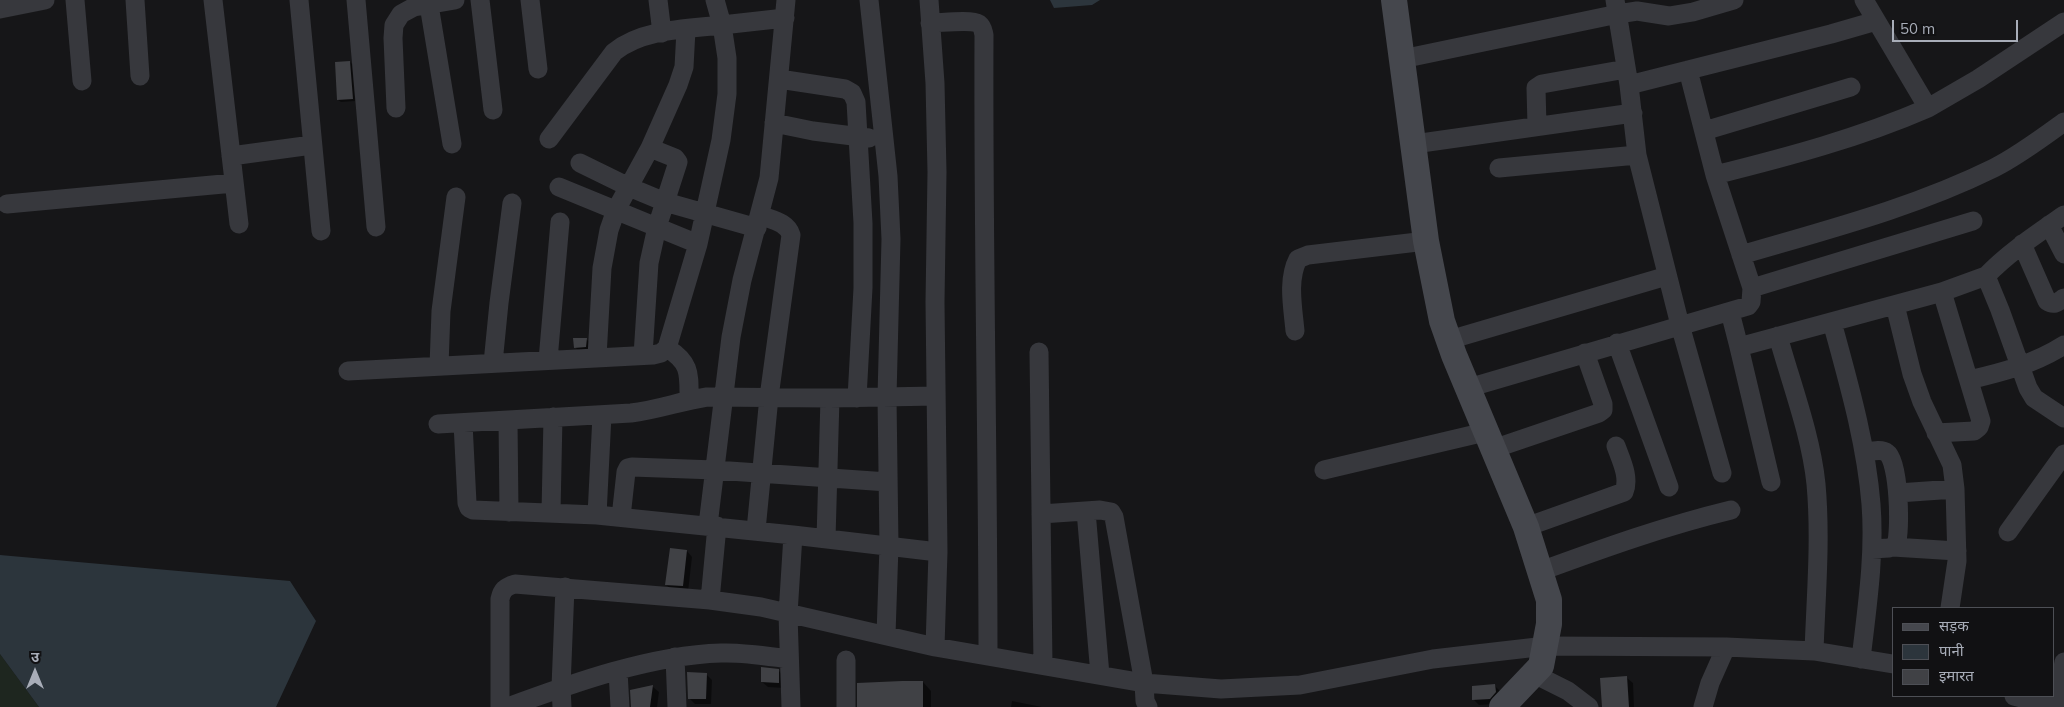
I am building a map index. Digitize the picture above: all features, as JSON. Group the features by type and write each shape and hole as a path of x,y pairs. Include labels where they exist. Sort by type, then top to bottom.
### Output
{"street":[{"path":"0,9 45,0"},
{"path":"75,0 82,81"},
{"path":"135,0 140,76"},
{"path":"213,0 239,224"},
{"path":"299,0 321,231"},
{"path":"356,0 376,227"},
{"path":"396,108 394,25 401,14 414,7 455,0"},
{"path":"480,0 494,110"},
{"path":"530,0 538,68"},
{"path":"658,0 662,33"},
{"path":"348,371 643,355 661,353 668,348 706,214 721,140 727,94 727,58 722,25 715,0"},
{"path":"869,0 885,140 891,239 887,397 889,546 886,636"},
{"path":"928,0 935,82 937,172 935,302 938,552 935,647"},
{"path":"1394,0 1426,241 1442,320 1489,441 1526,527 1549,600 1549,624 1541,660 1502,707"},
{"path":"1402,59 1616,7 1669,16 1693,12 1734,0"},
{"path":"1864,0 1928,108"},
{"path":"429,4 452,144"},
{"path":"1616,7 1628,77 1637,155 1680,325 1722,473"},
{"path":"549,139 614,52 626,42 643,36 722,25 785,9 769,178 742,280 732,328 723,397 715,470 710,600"},
{"path":"1537,126 1535,95 1536,88 1542,84 1688,70 1876,21"},
{"path":"930,23 972,22 979,24 983,29 984,35 983,198 988,436 988,656"},
{"path":"1715,174 1835,143 1893,123 1928,108 1978,80 2063,25"},
{"path":"597,358 604,250 616,210 650,148 678,85 684,67 686,30"},
{"path":"1468,388 1730,312 1748,306 1751,302 1752,288 1715,174 1688,70"},
{"path":"779,79 846,89 852,93 856,102 863,223 863,288 857,398"},
{"path":"1704,132 1851,87"},
{"path":"1414,144 1633,113"},
{"path":"1741,254 1906,206 1945,191 1996,167 2064,122"},
{"path":"774,123 813,131 885,140"},
{"path":"231,156 312,145"},
{"path":"643,355 650,264 657,227 678,162 675,158 650,148"},
{"path":"1499,168 1637,155"},
{"path":"580,163 665,202 706,214 785,225 789,228 792,235 769,398 756,530"},
{"path":"7,204 234,183"},
{"path":"559,187 698,244"},
{"path":"439,366 441,311 456,198"},
{"path":"494,363 499,303 512,203"},
{"path":"1739,347 1942,292 1986,276 2022,244 2056,220 2064,254"},
{"path":"1752,288 1973,221"},
{"path":"548,360 560,222"},
{"path":"1295,331 1292,277 1298,259 1308,255 1426,241"},
{"path":"2022,244 2047,301 2051,304 2056,304 2064,298"},
{"path":"1449,340 1667,276"},
{"path":"1986,276 2020,367 2034,398 2064,418"},
{"path":"1936,433 1974,431 1981,422 1942,292"},
{"path":"1895,305 1912,374 1922,402 1952,465 1955,489 1957,551 1954,590 1950,607"},
{"path":"1730,312 1771,482"},
{"path":"1832,322 1864,453 1871,503 1872,549 1861,659"},
{"path":"1778,336 1808,441 1816,482 1817,557 1814,650"},
{"path":"1617,344 1669,487"},
{"path":"1969,380 2020,367 2045,358 2064,345"},
{"path":"668,348 685,363 688,371 689,400"},
{"path":"1039,352 1043,665"},
{"path":"1324,470 1489,441 1599,413 1603,410 1603,404 1585,353"},
{"path":"438,424 654,410 689,400 723,397 857,398 936,396"},
{"path":"826,539 830,398"},
{"path":"597,515 602,414"},
{"path":"551,512 553,417"},
{"path":"508,420 509,512"},
{"path":"463,423 469,508 473,510 551,512 621,517 756,530 938,552"},
{"path":"1526,527 1624,492 1627,485 1616,446"},
{"path":"1864,453 1880,451 1886,452 1889,456 1899,505 1898,542 1893,547"},
{"path":"2008,532 2064,454"},
{"path":"621,517 628,468 632,467 715,470 888,482"},
{"path":"1898,493 1955,489"},
{"path":"1041,514 1106,510 1111,512 1114,517 1145,695"},
{"path":"1541,571 1636,536 1730,510"},
{"path":"1086,511 1100,675"},
{"path":"791,707 788,623 793,535"},
{"path":"1872,549 1893,547 1957,551"},
{"path":"500,707 500,599 502,591 507,586 515,584 710,600 761,607 788,623 886,636 935,647 1100,675 1145,695 1300,685 1433,659 1541,660 1726,647 1814,650 1892,664"},
{"path":"562,707 561,687 566,587"},
{"path":"1703,707 1710,683 1726,647"},
{"path":"508,707 561,687 675,657 721,652 788,655"},
{"path":"675,657 677,707"},
{"path":"846,660 846,707"},
{"path":"1541,660 1568,691 1588,707"},
{"path":"2018,697 2056,707 2064,662"},
{"path":"618,671 620,707"}],"shaded area":[{"path":"0,654 39,707 0,707"}],"water":[{"path":"1050,0 1100,0 1092,5 1054,8"},
{"path":"0,555 290,581 316,621 276,707 39,707 0,654"}],"building":[{"path":"350,61 353,99 337,100 335,62"},
{"path":"573,338 587,338 586,347 574,348"},
{"path":"670,548 687,550 683,586 665,585"},
{"path":"761,667 779,669 779,683 761,682"},
{"path":"687,672 707,673 706,699 688,699"},
{"path":"1627,676 1629,707 1602,707 1600,678"},
{"path":"923,681 923,707 857,707 857,683"},
{"path":"1495,684 1496,692 1490,699 1472,700 1472,686"},
{"path":"653,685 650,707 631,707 630,690"}]}
